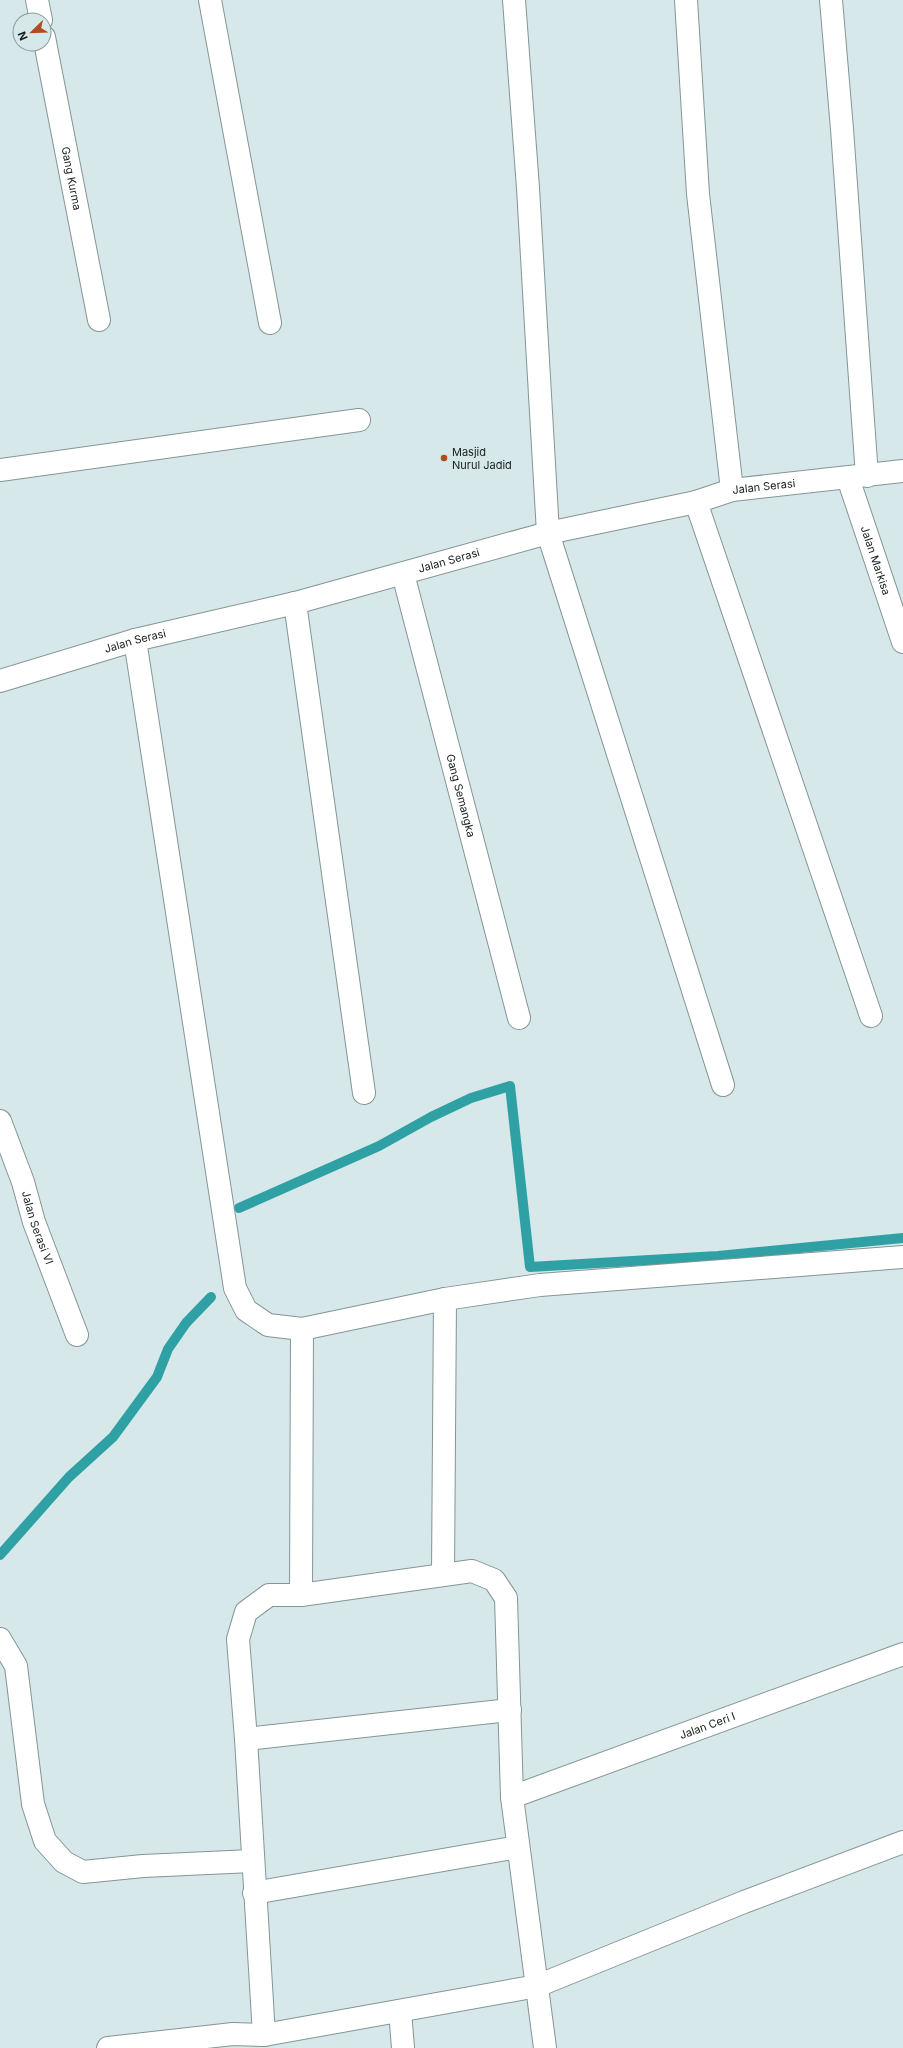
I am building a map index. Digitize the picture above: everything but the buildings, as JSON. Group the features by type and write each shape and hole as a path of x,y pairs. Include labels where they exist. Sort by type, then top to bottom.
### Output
{"street":[{"path":"37,0 39,12"},
{"path":"210,0 270,323"},
{"path":"514,0 529,196 548,533 723,1086"},
{"path":"686,0 698,194 732,490"},
{"name":"Jalan Markisa","path":"831,0 842,129 857,477 903,642"},
{"name":"Gang Kurma","path":"47,52 99,320"},
{"path":"0,470 359,420"},
{"name":"Jalan Serasi","path":"0,681 135,640 296,603 548,533 696,502 732,490 903,471"},
{"path":"696,502 871,1016"},
{"name":"Gang Semangka","path":"403,574 519,1018"},
{"path":"296,603 364,1093"},
{"path":"135,640 235,1288 246,1310 268,1325 302,1329 445,1299 540,1285 903,1257"},
{"name":"Jalan Serasi VI","path":"0,1121 23,1182 34,1222 77,1334"},
{"path":"443,1574 445,1299"},
{"path":"301,1594 302,1329"},
{"path":"264,2035 254,1893 246,1739 238,1639 246,1612 269,1595 301,1594 472,1571 494,1580 506,1598 512,1798 545,2048"},
{"path":"0,1639 16,1666 33,1804 45,1841 64,1862 83,1872 143,1866 252,1860"},
{"name":"Jalan Ceri I","path":"512,1798 903,1654"},
{"path":"246,1739 510,1710"},
{"path":"108,2048 233,2041 538,1986 744,1902 903,1842"},
{"path":"254,1893 518,1847"},
{"path":"400,2012 403,2048"}],"waterway":[{"path":"239,1208 379,1146 431,1117 471,1098 510,1086 530,1267 718,1256 903,1238"},
{"path":"0,1555 69,1477 113,1437 157,1377 168,1349 186,1323 211,1297"}],"place":[{"name":"Masjid Nurul Jadid","path":"444,458"}]}
